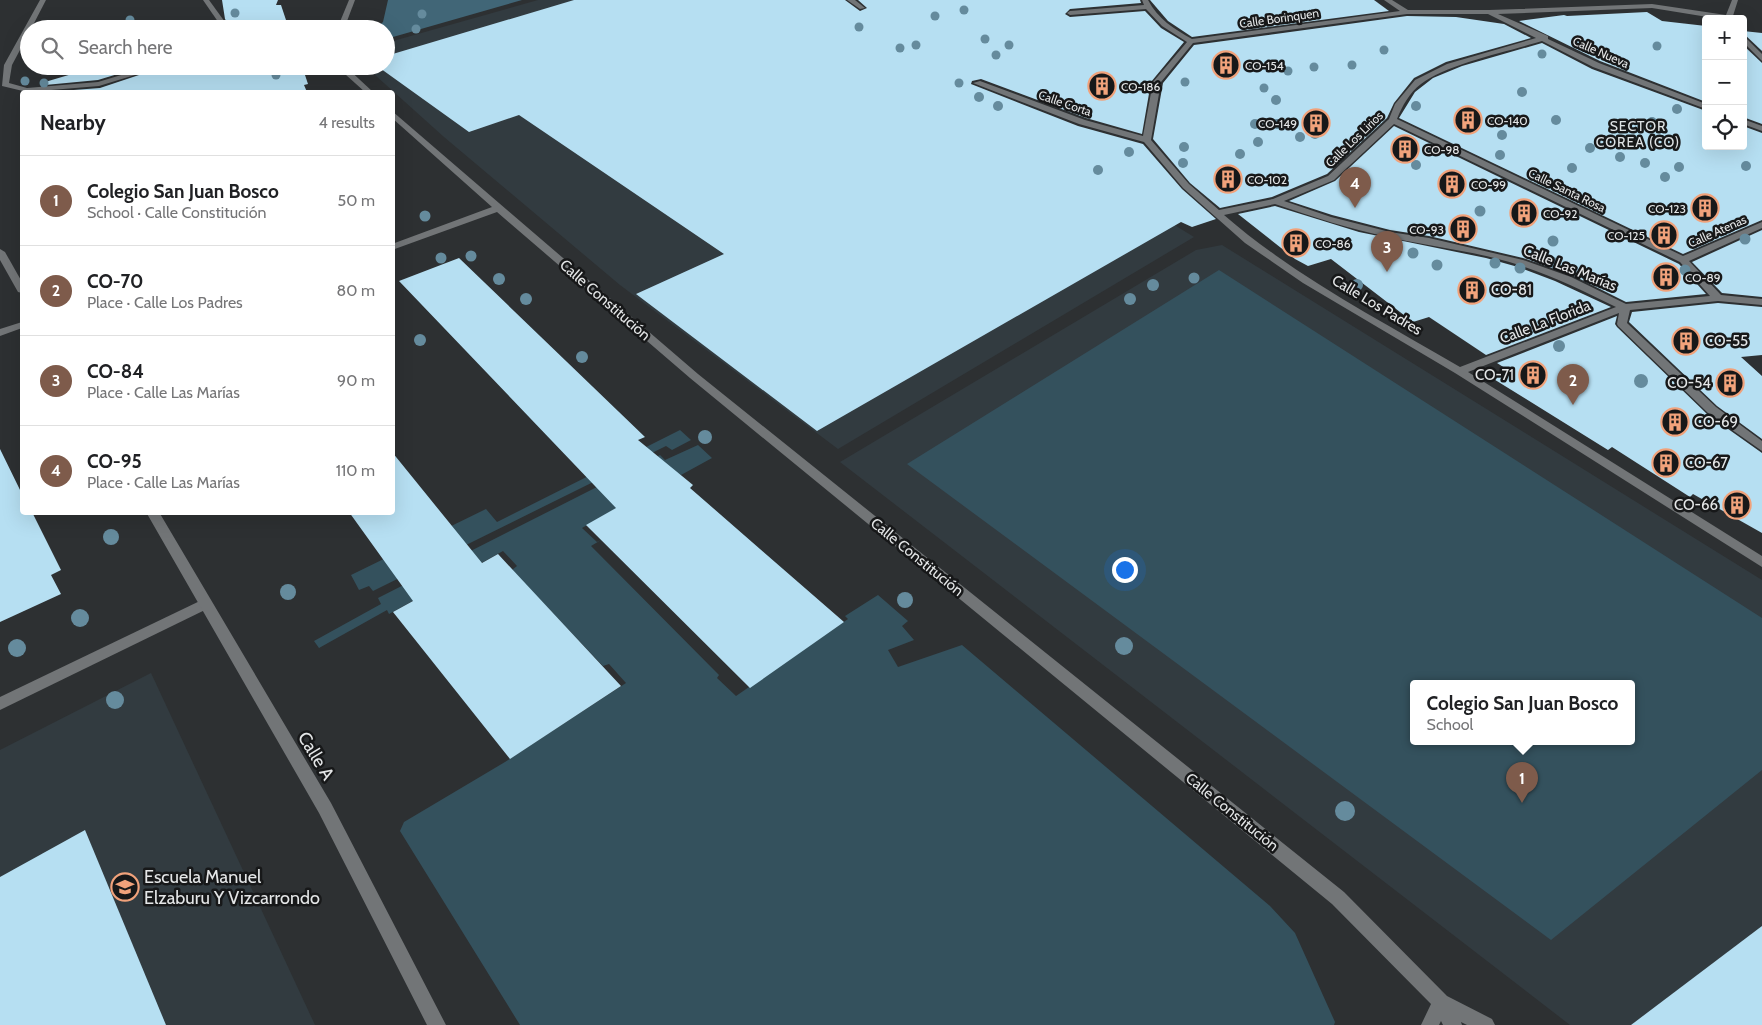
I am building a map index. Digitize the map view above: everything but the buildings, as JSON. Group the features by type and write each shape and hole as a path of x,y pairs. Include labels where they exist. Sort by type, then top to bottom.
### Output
{"street":[{"path":"32,20 43,0"},
{"path":"206,0 220,20"},
{"path":"344,20 352,0"},
{"path":"850,0 862,8"},
{"path":"1387,0 1407,12"},
{"path":"1731,15 1735,0"},
{"path":"1070,13 1146,4 1170,30 1191,41 1157,82 1147,140"},
{"name":"Calle Borinquen","path":"1191,41 1407,12 1489,12 1652,6 1710,15"},
{"name":"Calle Nueva","path":"1489,12 1596,65 1702,105"},
{"name":"Calle Los Lirios","path":"1218,213 1276,201 1331,178 1393,120 1398,104 1418,82 1450,66 1544,38"},
{"path":"1747,42 1762,59"},
{"path":"20,43 8,66 5,84 27,90 99,84 130,75"},
{"path":"350,75 367,90"},
{"name":"Calle Corta","path":"977,83 1082,122 1147,140"},
{"name":"Calle Constitución","path":"395,116 498,208 694,376 1338,898 1441,1002 1453,1025"},
{"name":"Calle Santa Rosa","path":"1393,120 1683,260 1718,298"},
{"path":"1747,123 1762,129"},
{"name":"Calle Los Padres","path":"1147,140 1186,186 1248,241 1307,281 1459,372 1762,562"},
{"name":"Calle Las Marías","path":"1276,201 1328,219 1390,235 1429,241 1520,262 1567,279 1625,307 1622,324 1712,410 1762,447"},
{"path":"395,246 498,208"},
{"name":"Calle Atenas","path":"1683,260 1762,225"},
{"path":"0,252 20,287"},
{"name":"Calle La Florida","path":"1459,372 1625,307 1718,298 1762,302"},
{"path":"0,333 20,326"},
{"name":"Calle A","path":"154,515 325,808 437,1025"},
{"path":"0,704 204,604"},
{"path":"1430,1025 1441,1002"},
{"name":"Calle Constitución","path":"1441,1002 1486,1025"}],"shaded area":[{"path":"388,0 522,0 395,36 395,20 383,20"},
{"path":"538,0 758,0 961,94 1194,237 838,449 620,285 444,137 395,93 395,90 392,90 375,75 395,75 395,40"},
{"path":"1222,245 1762,580 1762,1025 1570,1025 840,462 1196,250"},
{"path":"1219,270 1762,618 1762,770 1551,940 907,464"},
{"path":"680,430 691,440 672,450 666,446 373,591 369,586 359,590 351,575 486,509 497,522"},
{"path":"698,445 712,458 681,475 678,473 582,528 597,542 601,540 591,546 719,675 717,678 736,696 848,619 845,616 878,595 908,621 902,626 914,640 888,650 898,667 962,645 1270,906 1295,933 1335,1022 1334,1025 520,1025 400,831 404,822 505,762 626,683 609,664 603,666 512,570 517,566 503,551 389,614 387,610 319,648 314,641 381,604 378,598 660,455 665,460"},
{"name":"Escuela Manuel Elzaburu Y Vizcarrondo","path":"151,673 315,1025 0,1025 0,750"}],"place":[{"name":"CO-154","path":"1226,65"},
{"name":"CO-186","path":"1102,86"},
{"name":"CO-140","path":"1468,120"},
{"name":"CO-149","path":"1316,123"},
{"name":"CO-98","path":"1405,149"},
{"name":"CO-102","path":"1228,179"},
{"name":"CO-99","path":"1452,184"},
{"name":"CO-95","path":"1355,208"},
{"name":"CO-123","path":"1705,208"},
{"name":"CO-92","path":"1524,213"},
{"name":"CO-93","path":"1463,229"},
{"name":"CO-125","path":"1664,235"},
{"name":"CO-86","path":"1296,243"},
{"name":"CO-84","path":"1387,272"},
{"name":"CO-89","path":"1666,277"},
{"name":"CO-81","path":"1472,290"},
{"name":"CO-55","path":"1686,341"},
{"name":"CO-71","path":"1533,375"},
{"name":"CO-54","path":"1730,383"},
{"name":"CO-70","path":"1573,405"},
{"name":"CO-69","path":"1675,422"},
{"name":"CO-67","path":"1666,463"},
{"name":"CO-66","path":"1737,505"},
{"name":"Colegio San Juan Bosco","path":"1522,803"},
{"name":"Escuela Manuel Elzaburu Y Vizcarrondo","path":"125,887"}],"district":[{"name":"SECTOR COREA (CO)","path":"1638,134"}]}
